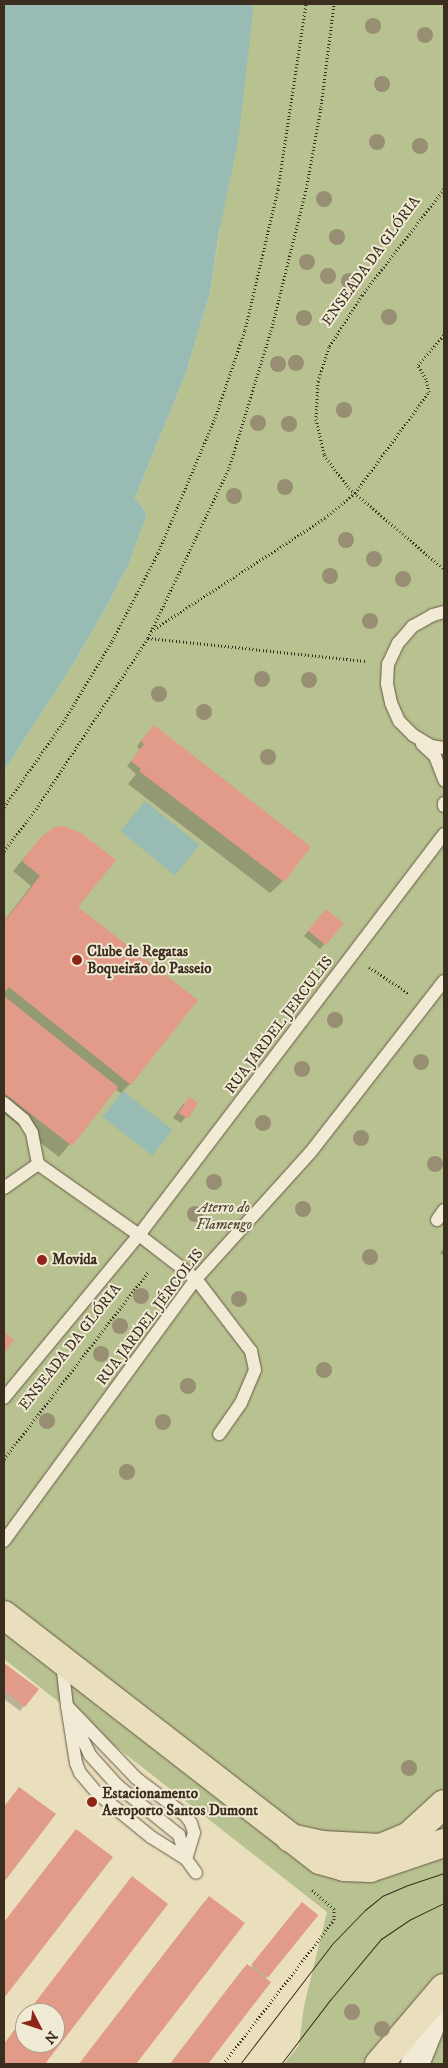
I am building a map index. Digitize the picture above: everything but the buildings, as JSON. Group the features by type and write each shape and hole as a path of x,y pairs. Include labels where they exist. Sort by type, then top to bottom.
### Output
{"main road":[{"path":"4,1615 62,1662 320,1860 344,1868 370,1868 444,1843"},
{"path":"290,1838 322,1845 381,1848 410,1836 444,1804"},
{"path":"379,2064 444,1990"}],"street":[{"path":"415,2064 444,1990"}],"lane":[{"path":"444,612 432,615 413,626 398,643 388,664 387,684 390,703 399,721 435,756 444,780"},
{"path":"413,735 431,746 444,748"},
{"name":"RUA JARDEL JERCULIS","path":"4,1398 139,1235 444,834"},
{"name":"RUA JARDEL JÉRCOLIS","path":"4,1541 196,1279 310,1153 444,981"},
{"path":"4,1103 24,1120 32,1133 38,1164 139,1235 196,1279 251,1351 255,1370 241,1403 219,1434"},
{"path":"4,1188 38,1164"},
{"path":"62,1662 72,1747 80,1774 97,1793 159,1842 186,1859"},
{"path":"67,1706 136,1778 185,1815 194,1833 186,1859"},
{"path":"67,1706 90,1755 118,1786 179,1835 186,1859 196,1873"}],"path":[{"path":"4,808 62,724 112,641 158,553 214,418 245,330 278,189 306,4"},
{"path":"4,852 36,809 148,638 229,468 271,331 307,185 321,107 334,4"},
{"name":"ENSEADA DA GLÓRIA","path":"444,189 362,295 329,347 318,381 316,419 324,456 355,493 444,569"},
{"path":"151,632 325,518 355,493 429,392 426,379 418,365 444,335"},
{"path":"148,638 388,664"},
{"path":"352,956 426,1005"},
{"name":"ENSEADA DA GLÓRIA","path":"4,1459 162,1254"},
{"path":"222,2064 334,1920 334,1909 306,1885"}],"green space":[{"name":"Aterro do Flamengo","path":"254,4 444,4 444,2064 284,2064 299,2045 304,2006 327,1912 4,1659 4,771 74,663 110,600 129,564 147,514 135,498 186,373 210,293"}],"water":[{"path":"4,4 254,4 238,142 219,232 210,293 186,373 135,498 147,514 129,564 110,600 74,663 4,771"},
{"path":"145,801 199,845 175,875 120,831"},
{"path":"123,1091 173,1130 152,1156 103,1117"}],"tram line":[{"path":"240,2064 332,1944 365,1910 382,1896 444,1873"},
{"path":"281,2064 330,2000 381,1939 409,1920 444,1903"}],"place":[{"name":"Clube de Regatas Boqueirão do Passeio","path":"77,960"},
{"name":"Movida","path":"42,1260"},
{"name":"Estacionamento Aeroporto Santos Dumont","path":"92,1802"}]}
